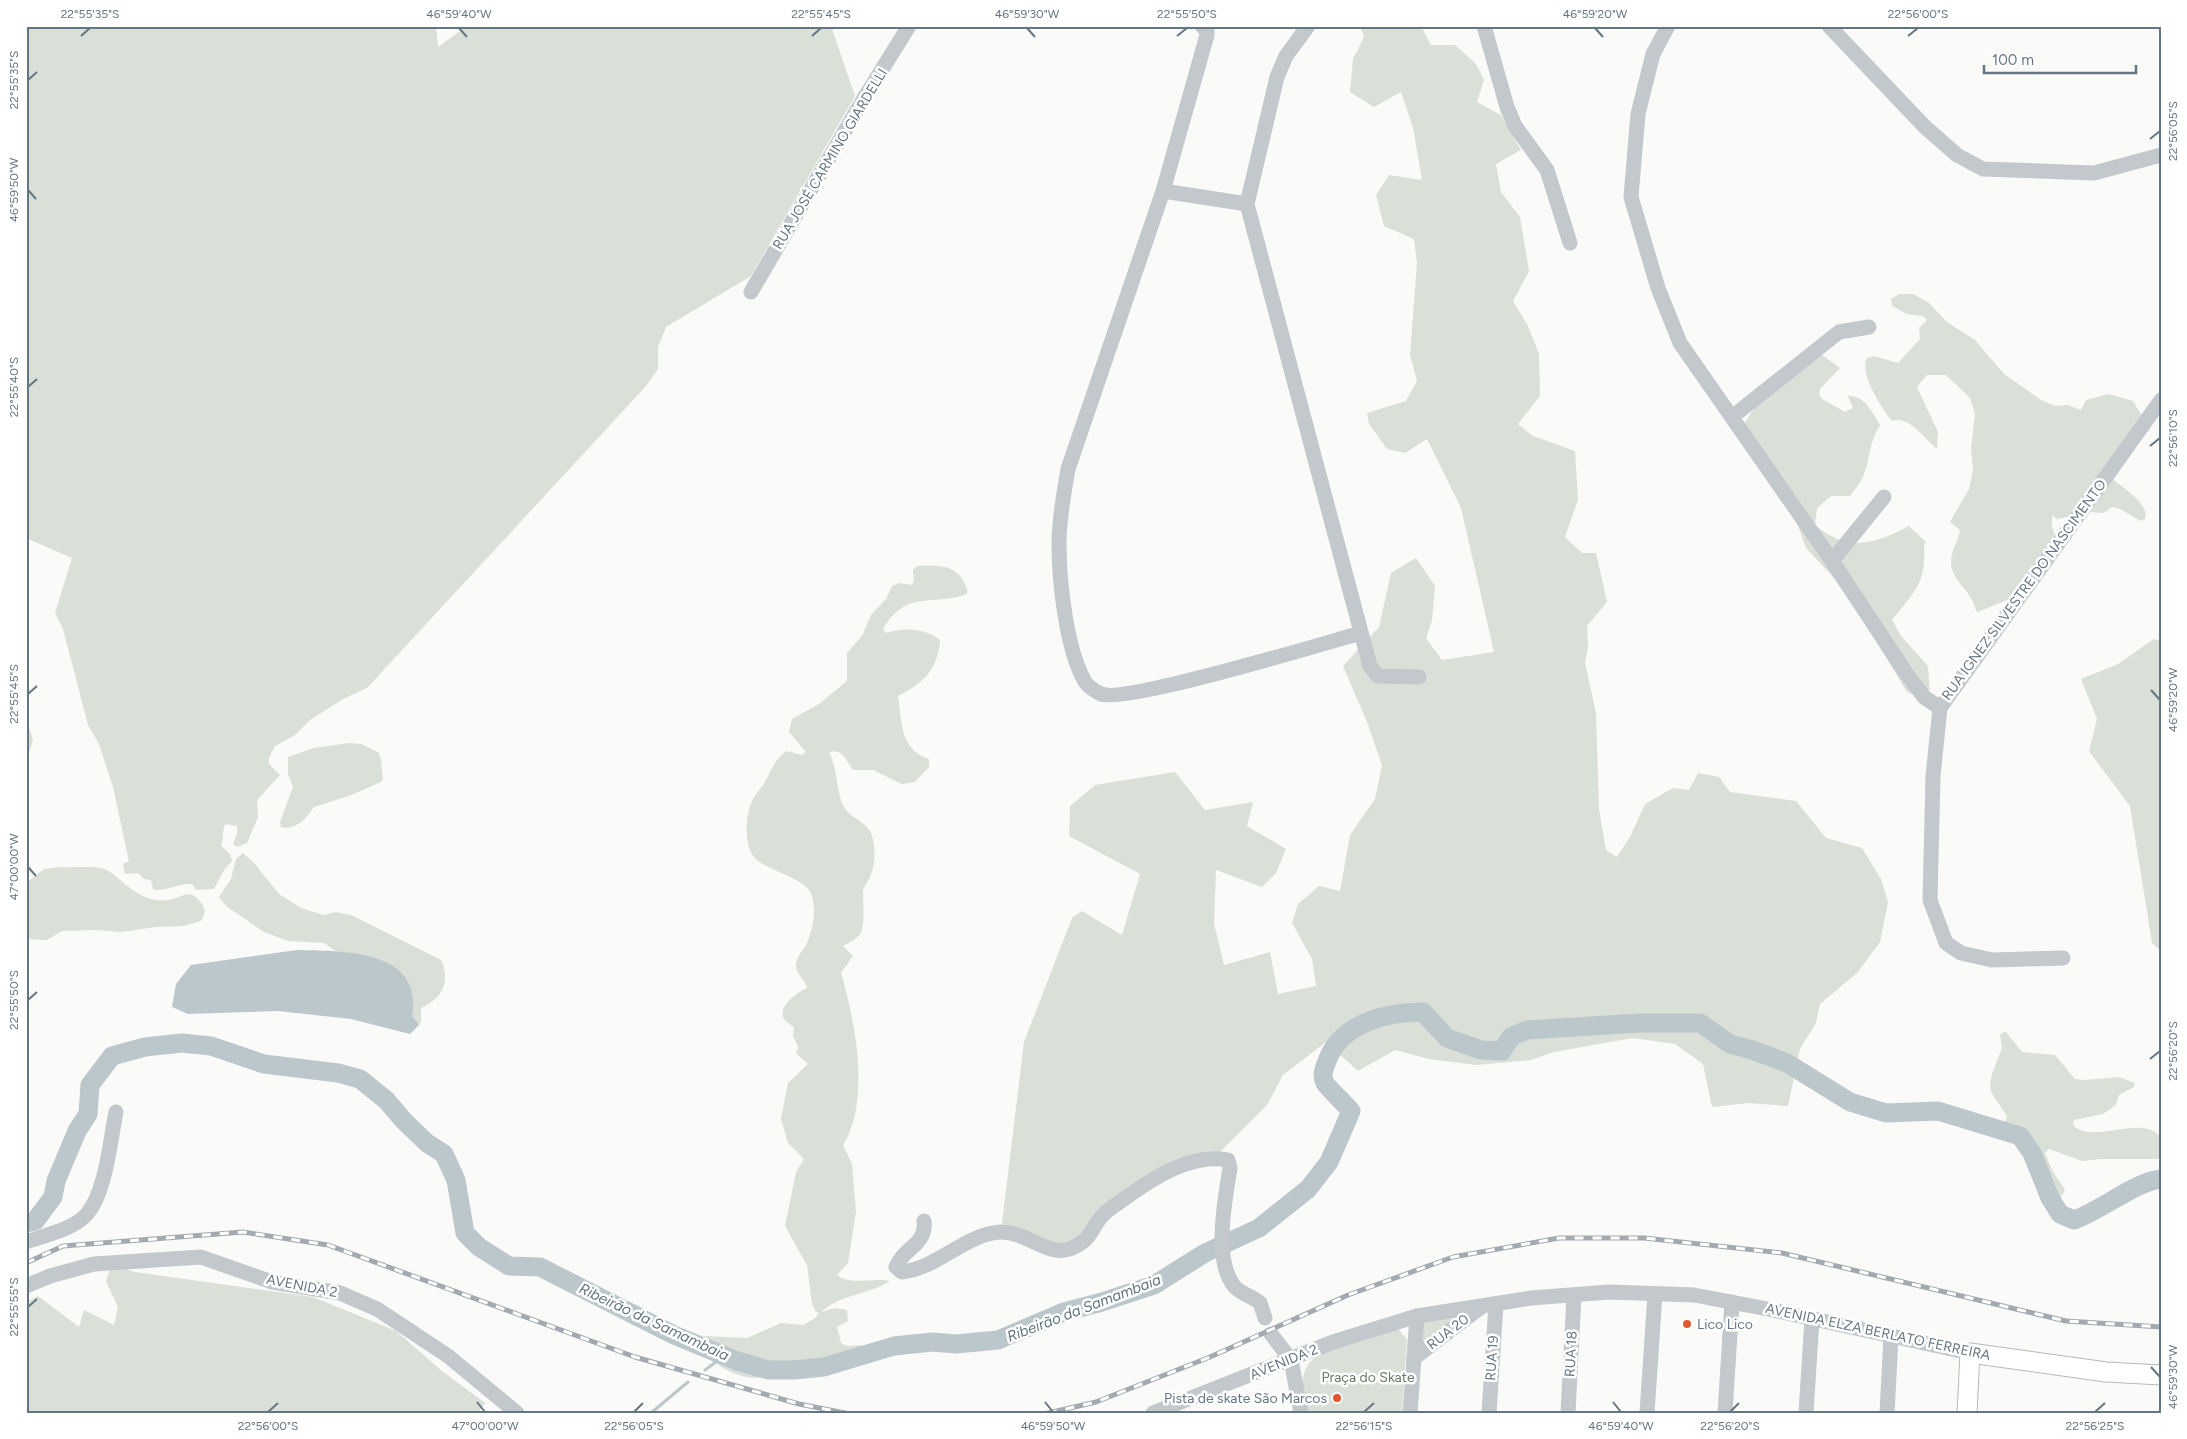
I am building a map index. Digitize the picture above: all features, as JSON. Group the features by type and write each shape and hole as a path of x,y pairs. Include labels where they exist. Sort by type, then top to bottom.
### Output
{"main road":[{"name":"AVENIDA ELZA BERLATO FERREIRA","path":"1970,1353 2106,1372 2161,1375"},
{"path":"1967,1413 1970,1353"}],"street":[{"name":"RUA JOSÉ CARMINO GIARDELLI","path":"751,292 863,100 909,26"},
{"path":"1202,26 1207,31 1207,35 1163,191 1068,468 1060,514 1059,544 1063,608 1084,682 1102,695 1121,695 1201,678 1361,633"},
{"path":"1308,26 1286,56 1277,77 1247,204 1370,666 1378,676 1418,677"},
{"path":"1484,26 1507,107 1515,126 1546,170 1570,244"},
{"path":"1668,26 1653,54 1638,114 1631,197 1658,288 1680,342 1906,673 1924,697 1940,708"},
{"path":"1829,26 1925,127 1957,155 1983,169 2094,173 2161,155"},
{"path":"1163,191 1247,204"},
{"path":"1732,417 1835,334 1843,330 1869,327"},
{"name":"RUA IGNEZ SILVESTRE DO NASCIMENTO","path":"2063,958 1992,960 1961,953 1946,943 1930,900 1933,776 1940,708 2161,400"},
{"path":"1832,562 1884,497"},
{"path":"26,1242 74,1224 86,1215 94,1203 102,1183 116,1112"},
{"path":"924,1221 925,1230 921,1240 899,1258 896,1267 902,1272 917,1271 982,1236 1000,1232 1023,1236 1044,1248 1064,1252 1085,1240 1103,1215 1148,1182 1187,1164 1215,1157 1228,1160 1230,1168 1222,1227 1228,1275 1235,1288 1260,1303 1265,1318"},
{"name":"AVENIDA 2","path":"26,1286 50,1276 94,1264 201,1257 272,1282 340,1293 377,1309 448,1356 517,1413"},
{"name":"AVENIDA ELZA BERLATO FERREIRA","path":"1417,1316 1489,1305 1608,1292 1694,1295 1970,1353"},
{"path":"1647,1413 1655,1294"},
{"name":"RUA 18","path":"1568,1413 1574,1295"},
{"path":"1726,1413 1732,1302"},
{"name":"RUA 20","path":"1414,1358 1489,1305"},
{"name":"RUA 19","path":"1489,1305 1489,1413"},
{"name":"AVENIDA 2","path":"1156,1412 1334,1342 1417,1316"},
{"name":"RUA 20","path":"1410,1413 1417,1316"},
{"path":"1806,1413 1812,1319"},
{"path":"1271,1334 1291,1360 1301,1413"},
{"path":"1887,1413 1892,1337"}],"green space":[{"path":"26,26 436,26 438,47 467,26 831,26 855,96 751,276 666,327 658,347 658,369 646,386 367,688 343,699 310,720 295,735 275,746 269,758 269,764 280,775 257,800 258,817 247,843 237,847 233,844 237,834 237,826 225,824 221,846 230,854 232,861 224,870 214,889 196,890 192,884 157,890 153,889 151,880 144,879 138,873 125,874 123,864 129,861 113,787 99,744 88,725 63,629 55,613 72,558 26,538"},
{"path":"1360,26 1421,26 1431,45 1455,45 1476,64 1484,80 1477,102 1501,115 1521,150 1496,164 1501,192 1520,217 1529,271 1513,301 1528,326 1539,354 1540,396 1518,424 1533,436 1575,451 1578,500 1565,537 1582,553 1596,553 1607,602 1587,626 1588,647 1585,663 1596,713 1599,809 1606,850 1617,857 1630,837 1645,804 1673,788 1689,790 1698,773 1719,777 1730,792 1796,801 1826,838 1862,848 1881,879 1888,902 1880,942 1858,972 1820,1004 1816,1023 1800,1049 1788,1106 1749,1103 1712,1107 1703,1064 1675,1044 1632,1038 1554,1052 1531,1060 1476,1065 1429,1059 1395,1050 1358,1071 1326,1042 1283,1075 1267,1105 1215,1157 1148,1182 1064,1251 1001,1232 1024,1042 1072,918 1082,911 1122,935 1140,874 1069,836 1070,806 1095,785 1175,772 1205,810 1253,802 1247,826 1286,849 1276,873 1262,887 1216,870 1214,924 1224,965 1270,952 1278,994 1316,986 1312,959 1292,923 1298,904 1319,886 1340,891 1350,835 1375,799 1382,765 1367,722 1343,666 1379,627 1391,573 1416,558 1435,586 1432,620 1426,638 1442,660 1494,652 1461,508 1427,439 1405,453 1387,449 1369,424 1367,413 1406,401 1417,381 1410,355 1417,263 1414,239 1384,226 1376,195 1389,175 1422,180 1413,128 1401,92 1374,107 1350,92 1353,59 1364,37"},
{"path":"1899,294 1913,294 1929,303 1947,322 1975,340 2004,374 2041,400 2055,406 2067,405 2081,410 2086,400 2109,394 2133,401 2150,429 2115,467 2114,480 2140,502 2146,513 2145,519 2141,521 2120,509 2112,507 2104,513 2090,512 2057,519 2052,515 2052,526 2056,541 2014,597 1978,612 1976,611 1972,599 1954,574 1951,564 1952,553 1960,530 1950,522 1969,489 1973,470 1971,448 1975,414 1970,398 1946,375 1927,375 1917,387 1938,432 1937,449 1905,421 1892,421 1882,408 1868,381 1865,364 1867,358 1874,356 1898,363 1920,339 1919,328 1927,320 1923,316 1907,314 1892,306 1891,299"},
{"path":"1821,354 1840,368 1820,389 1819,394 1822,399 1845,412 1853,408 1848,396 1859,398 1868,406 1880,425 1873,439 1866,470 1860,482 1850,496 1831,496 1817,508 1815,525 1839,540 1862,543 1885,537 1909,526 1926,542 1924,545 1921,578 1913,594 1892,620 1901,636 1928,666 1930,695 1919,697 1907,692 1863,620 1834,578 1806,548 1797,523 1744,426 1757,405 1789,377"},
{"path":"917,566 942,566 953,570 962,579 967,592 967,594 954,598 920,601 910,604 901,608 883,629 886,633 907,629 921,631 940,640 936,660 928,674 915,686 898,696 904,734 912,749 929,759 929,767 915,782 902,784 873,770 853,770 840,753 829,752 834,764 844,808 869,829 873,838 875,855 872,872 863,891 861,932 856,938 843,946 853,956 841,973 855,1037 858,1083 852,1127 843,1145 852,1164 856,1212 848,1263 837,1275 855,1281 890,1281 882,1286 838,1301 821,1312 836,1308 847,1310 848,1321 837,1327 841,1343 847,1346 862,1345 842,1362 833,1367 814,1372 778,1374 759,1378 748,1377 724,1369 710,1359 699,1348 700,1340 705,1336 747,1338 781,1323 803,1325 815,1318 819,1313 816,1312 812,1304 807,1265 785,1226 796,1172 804,1159 788,1143 781,1119 788,1083 808,1064 796,1053 798,1047 793,1036 794,1027 784,1019 783,1009 790,1000 807,988 797,972 796,962 811,933 814,906 811,893 803,884 758,861 753,856 748,841 748,815 752,801 780,757 786,751 802,755 806,752 789,732 792,719 819,704 847,681 847,653 862,636 871,615 886,599 892,586 900,583 911,585 914,582 913,570"},
{"path":"2154,639 2161,641 2161,951 2152,943 2130,806 2089,751 2097,719 2081,679 2118,664"},
{"path":"26,718 33,740 26,762"},
{"path":"349,743 361,744 378,752 381,759 383,779 381,782 349,796 314,807 296,825 286,828 281,827 280,822 293,787 288,774 288,757 314,748"},
{"path":"243,853 254,863 279,894 301,908 324,915 336,912 351,915 441,960 445,976 443,989 434,1000 421,1008 421,1022 418,1026 355,964 324,943 288,941 264,932 226,906 219,897 231,879 236,859"},
{"path":"60,867 103,868 137,893 153,899 166,900 189,894 203,906 204,914 201,921 183,926 156,927 121,932 95,930 62,931 47,940 26,939 26,883 44,869"},
{"path":"2005,1031 2022,1052 2055,1055 2075,1079 2119,1077 2135,1083 2134,1087 2119,1095 2116,1105 2103,1114 2074,1120 2073,1125 2082,1131 2093,1132 2131,1128 2143,1128 2153,1131 2161,1138 2161,1159 2101,1159 2082,1161 2049,1149 2045,1153 2052,1170 2065,1190 2059,1200 2050,1194 2030,1159 2002,1132 2007,1116 1991,1092 1990,1085 2002,1048 2000,1035"},
{"path":"110,1269 125,1269 313,1297 396,1331 442,1371 485,1403 478,1413 26,1413 26,1302 38,1296 79,1327 84,1310 114,1325 118,1307 106,1281"},
{"path":"1467,1313 1419,1349 1420,1322"},
{"name":"Praça do Skate","path":"1398,1329 1407,1339 1402,1413 1305,1413 1302,1381 1311,1361 1318,1355 1387,1330"}],"shaded area":[{"path":"297,950 336,951 356,954 376,958 393,966 405,978 412,994 412,1016 419,1025 410,1034 351,1019 278,1011 188,1014 172,1007 176,984 191,965"}],"waterway":[{"name":"Ribeirão da Samambaia","path":"26,1223 35,1221 53,1197 56,1181 77,1131 88,1114 90,1085 112,1056 145,1047 182,1043 211,1046 264,1064 338,1073 360,1079 386,1100 427,1143 444,1154 456,1180 465,1233 479,1247 509,1266 540,1267 674,1335 737,1361 769,1370 824,1367 894,1346 932,1342 956,1344 998,1340 1064,1312 1154,1285 1205,1253 1259,1228 1308,1189 1329,1162 1351,1111 1324,1080 1324,1069 1334,1048 1343,1037 1366,1022 1394,1014 1423,1012 1447,1038 1481,1050 1502,1051 1511,1037 1527,1030 1639,1023 1700,1023 1730,1044 1787,1063 1850,1102 1886,1113 1938,1111 2020,1136 2032,1153 2050,1198 2060,1214 2074,1220 2130,1190 2161,1179"},
{"path":"705,1370 724,1356"},
{"path":"651,1413 688,1382"}],"railway":[{"path":"26,1263 63,1246 243,1232 328,1245 635,1357 799,1404 845,1413"},
{"path":"1048,1413 1096,1402 1210,1357 1348,1295 1453,1257 1559,1238 1644,1238 1782,1253 2066,1321 2161,1327"}],"place":[{"name":"Lico Lico","path":"1687,1324"},
{"name":"Pista de skate São Marcos","path":"1337,1398"}]}
